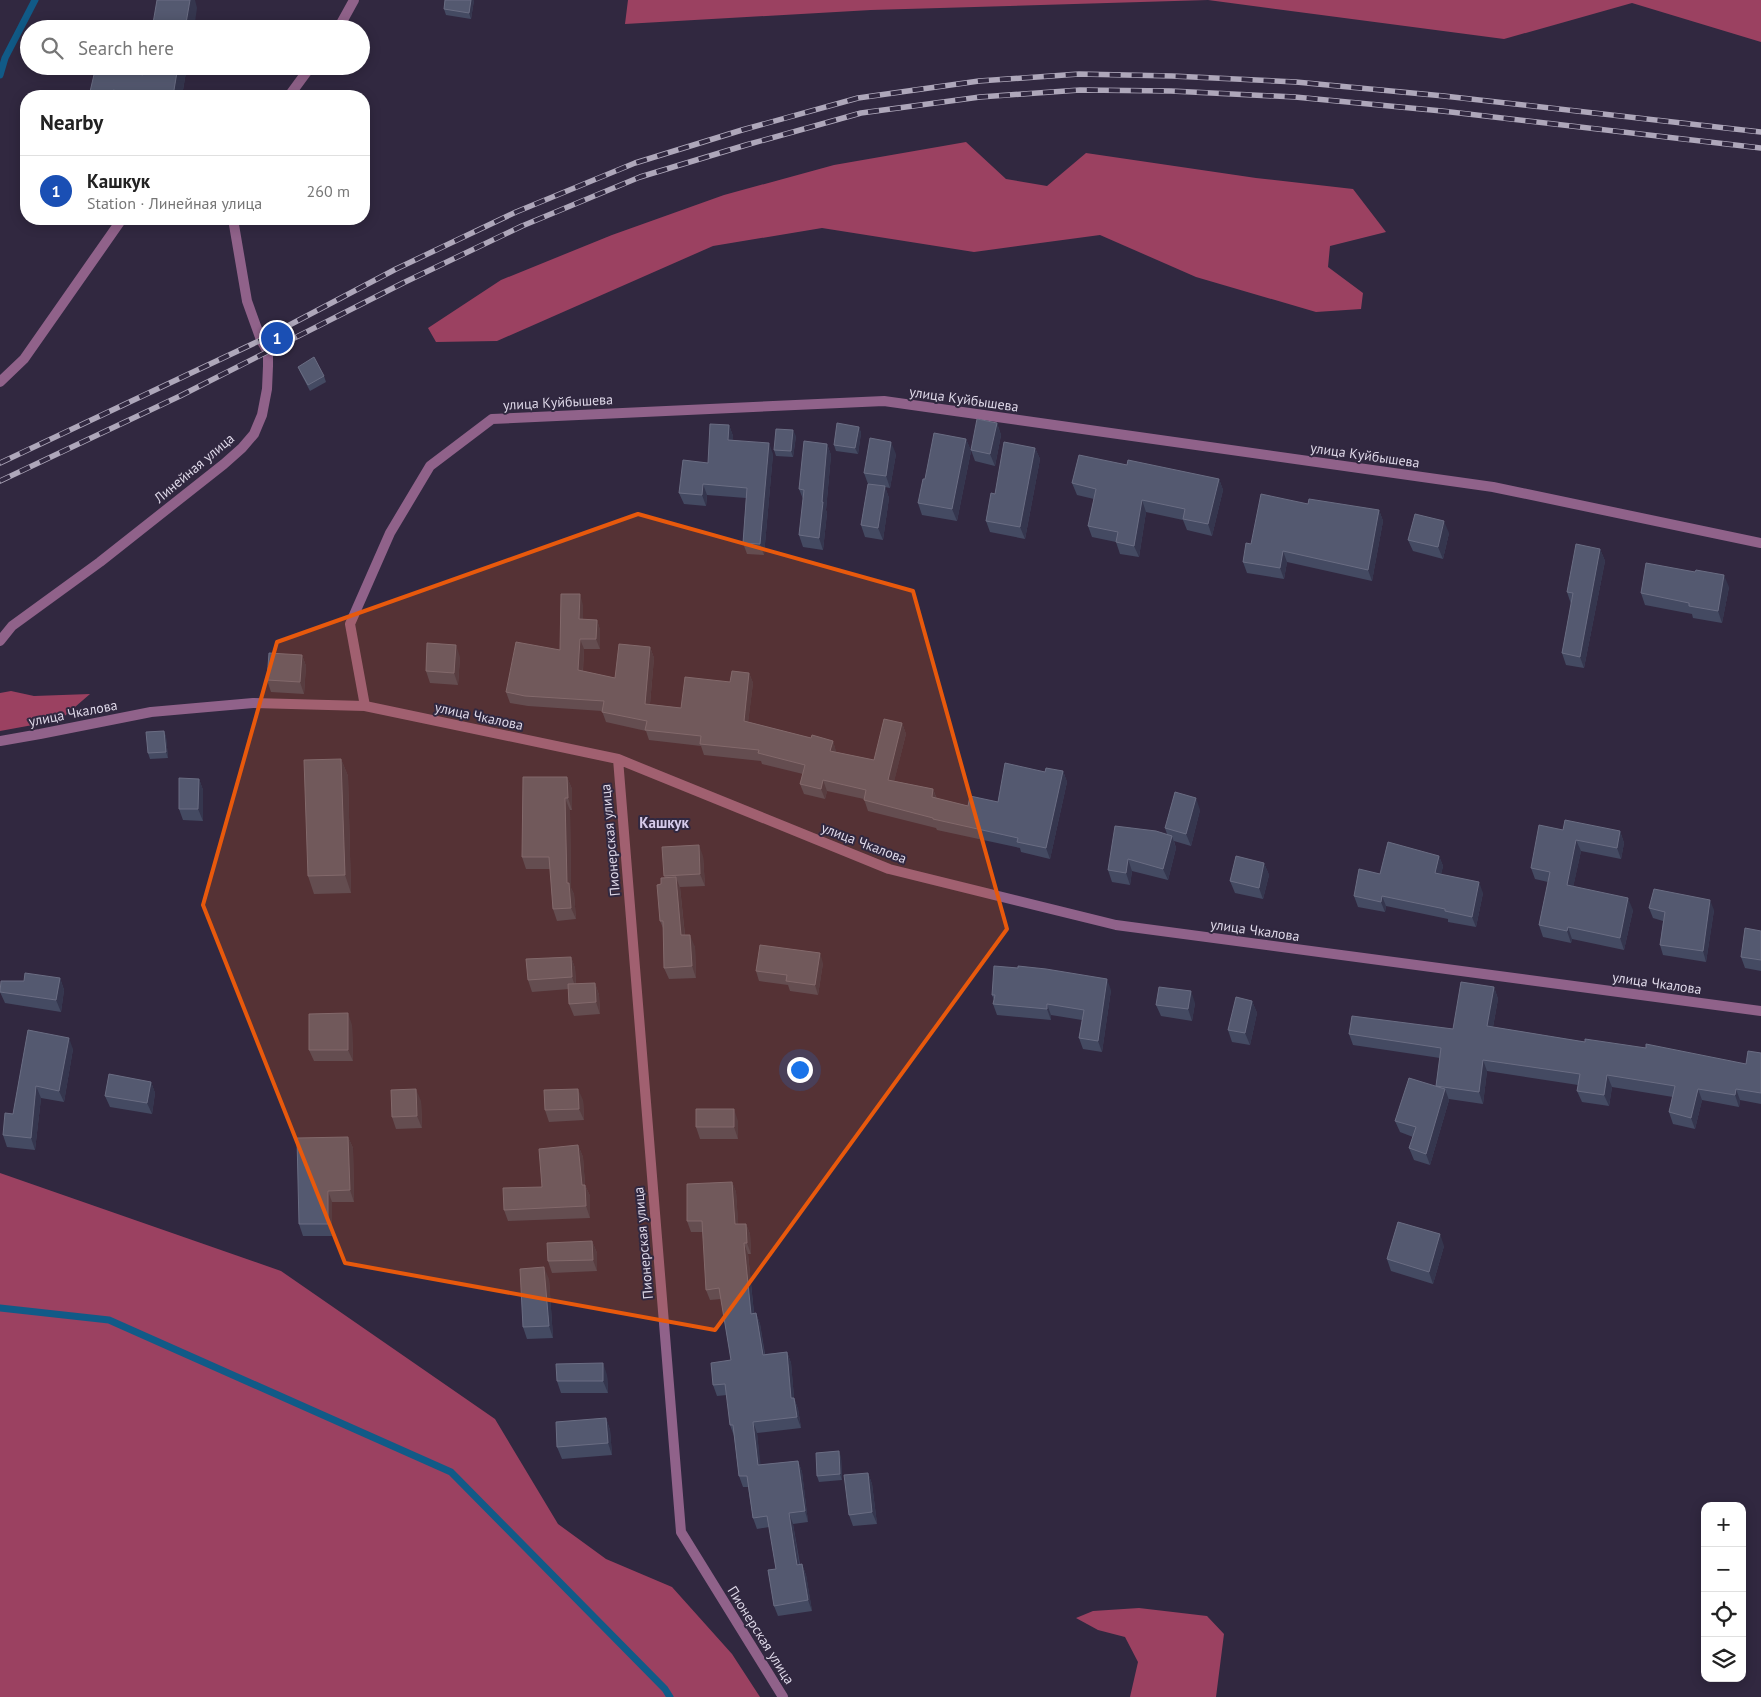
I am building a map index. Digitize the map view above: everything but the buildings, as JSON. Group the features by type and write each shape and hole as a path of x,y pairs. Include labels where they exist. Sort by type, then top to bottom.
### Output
{"street":[{"path":"343,20 354,0"},
{"path":"293,90 304,75"},
{"path":"0,382 24,359 118,225"},
{"name":"Линейная улица","path":"0,641 12,626 100,562 224,464 254,434 262,414 267,389 268,352 261,340 247,301 235,225"},
{"name":"улица Куйбышева","path":"365,706 350,624 390,533 430,466 492,419 884,401 1493,487 1761,543"},
{"name":"улица Чкалова","path":"0,741 50,733 151,712 253,703 365,706 618,759 889,869 1116,926 1761,1011"},
{"name":"Пионерская улица","path":"618,759 681,1532 783,1697"}],"highlighted area":[{"path":"638,514 913,591 1007,929 715,1330 345,1263 203,905 277,642"}],"shaded area":[{"path":"628,0 1208,0 871,10 625,24"},
{"path":"1208,0 1761,0 1761,42 1632,3 1504,39"},
{"path":"966,142 1006,179 1047,186 1086,153 1256,178 1353,189 1386,232 1330,246 1328,267 1363,293 1361,309 1316,312 1196,277 1100,235 974,252 822,228 713,246 497,341 436,342 428,328 501,280 612,235 724,195 834,165"},
{"path":"11,691 34,696 90,694 60,720 0,731 0,693"},
{"path":"0,1173 281,1271 495,1419 558,1524 606,1559 672,1587 732,1654 760,1697 0,1697"},
{"path":"1139,1608 1207,1616 1224,1634 1216,1697 1130,1697 1138,1662 1125,1637 1098,1630 1076,1618 1093,1611"}],"waterway":[{"path":"25,20 35,0"},
{"path":"0,75 5,58 20,29"},
{"path":"0,1308 109,1320 451,1472 665,1689 670,1697"}],"railway":[{"path":"0,463 261,340 396,269 516,212 635,163 742,130 858,98 979,81 1079,74 1172,76 1296,82 1444,96 1761,132"},
{"path":"0,481 180,396 403,283 522,226 640,177 861,113 980,97 1080,90 1171,91 1295,97 1442,111 1761,148"}],"place":[{"name":"Кашкук","path":"277,338"}],"district":[{"name":"Кашкук","path":"664,823"}]}
